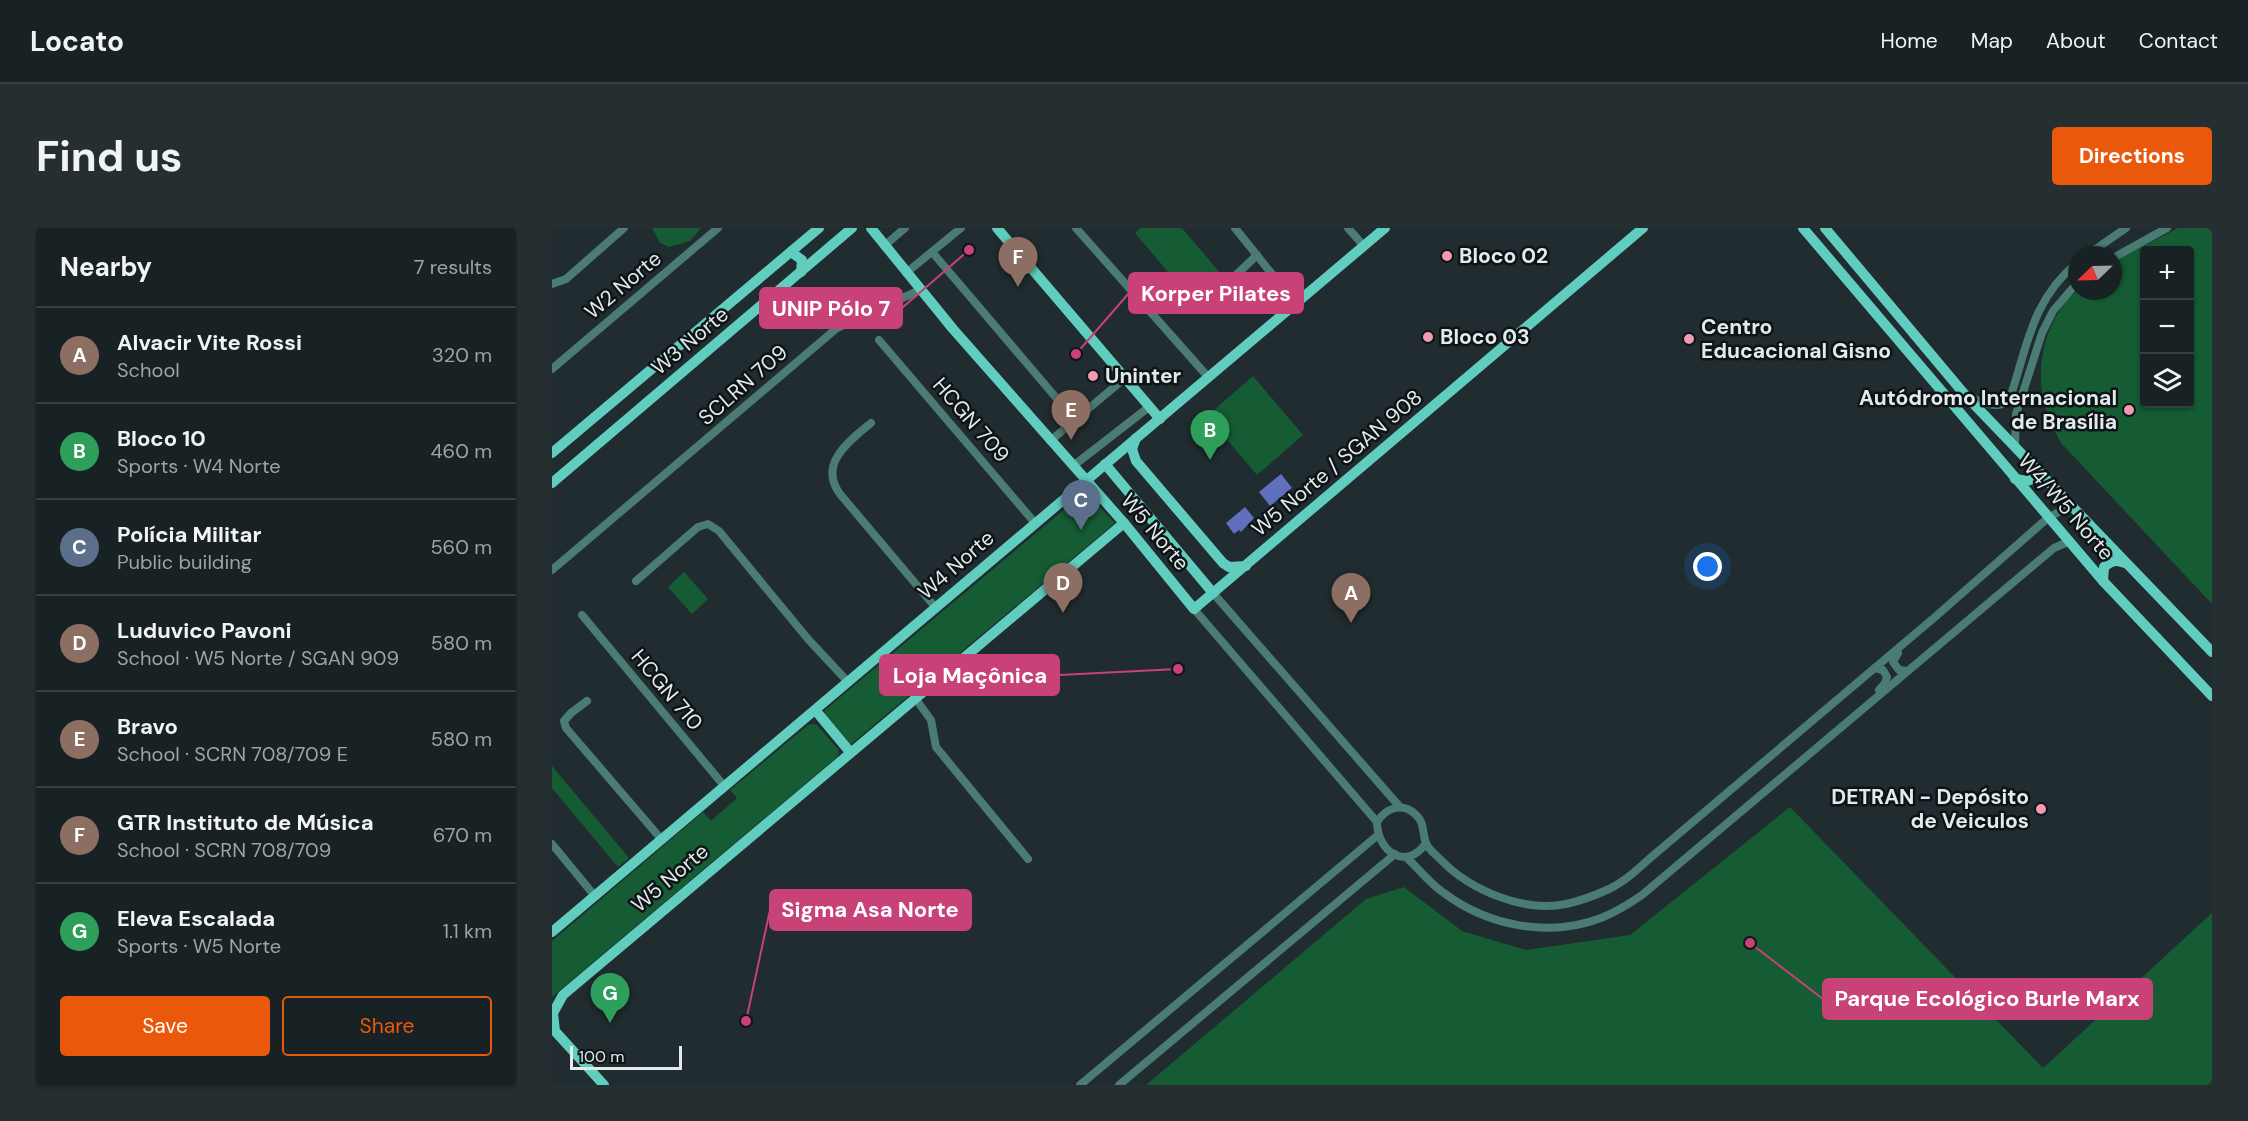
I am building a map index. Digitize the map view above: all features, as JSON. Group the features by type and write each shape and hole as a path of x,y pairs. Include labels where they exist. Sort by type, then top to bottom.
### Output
{"main road":[{"name":"W3 Norte","path":"552,453 820,228"},
{"path":"820,228 807,247 811,254 822,255"},
{"name":"W3 Norte","path":"552,483 852,228"},
{"name":"W5 Norte","path":"871,228 920,290 1124,523 1194,609"},
{"path":"997,228 1160,419"},
{"name":"W4 Norte","path":"552,932 1385,228"},
{"name":"W5 Norte / SGAN 908","path":"1194,609 1643,228"},
{"name":"W4/W5 Norte","path":"1803,228 2103,581 2212,696"},
{"name":"W4/W5 Norte","path":"1825,228 1966,396 2212,652"},
{"path":"791,252 802,260 801,272"},
{"path":"1136,438 1132,448 1136,461 1200,538 1229,567 1246,566"},
{"path":"1105,464 1213,593"},
{"path":"2015,479 2023,481 2032,479 2035,471 2032,464"},
{"name":"W5 Norte","path":"552,1000 563,995 1124,523"},
{"path":"2103,581 2103,572 2108,563 2116,560 2126,563"},
{"path":"816,711 850,752"},
{"path":"563,995 553,1013 554,1030 604,1085"}],"street":[{"name":"W2 Norte","path":"552,369 718,228"},
{"path":"884,246 905,228"},
{"path":"906,273 961,228"},
{"path":"1076,228 1209,378"},
{"path":"1234,228 1296,304"},
{"path":"1348,228 1363,245"},
{"path":"2100,246 2126,228"},
{"path":"2122,253 2167,228"},
{"path":"552,284 566,279 623,229"},
{"path":"932,252 1075,420"},
{"path":"1236,275 1257,255"},
{"path":"1966,396 1990,405 2004,405 2009,401 2034,318 2057,283 2068,272"},
{"name":"SCLRN 709","path":"552,570 837,328 920,290"},
{"path":"2015,446 2016,414 2042,333 2054,311 2068,294"},
{"name":"HCGN 709","path":"879,340 1035,523"},
{"path":"1050,441 1125,378"},
{"path":"1073,466 1149,406"},
{"path":"871,423 841,450 831,473 833,485 936,608"},
{"path":"1426,843 1459,876 1476,887 1506,899 1544,905 1565,904 1611,888 1636,870 1935,618 2049,517 2071,506"},
{"path":"636,580 698,527 708,524 718,531 808,639 848,682"},
{"path":"1194,609 1377,822 1378,835 1384,846 1395,854 1407,858 1442,892 1486,918 1538,927 1561,928 1601,918 1642,895 2054,548 2070,541"},
{"path":"1213,593 1399,806 1408,809 1419,818 1426,835 1426,843 1418,854 1407,858"},
{"name":"HCGN 710","path":"582,615 725,787"},
{"path":"1907,671 1896,668 1893,662 1894,657 1935,618"},
{"path":"1856,714 1887,680 1883,669 1875,668"},
{"path":"915,698 931,720 936,747 1028,859"},
{"path":"587,701 566,717 564,721 566,728 662,840"},
{"path":"1377,822 1389,809 1399,806"},
{"path":"1080,1085 1378,835"},
{"path":"552,844 594,895"},
{"path":"1119,1085 1395,854"}],"green space":[{"path":"652,228 701,228 690,241 669,247 660,243"},
{"path":"1140,228 1182,228 1221,274 1191,299 1135,233"},
{"name":"Autódromo Internacional de Brasília","path":"2178,228 2212,228 2212,604 2061,443 2050,421 2041,385 2041,367 2048,333 2068,300 2122,300 2122,257 2140,248 2140,408 2194,408 2194,246 2144,246"},
{"path":"1253,376 1303,435 1257,475 1207,416"},
{"path":"1085,492 1115,523 850,745 824,717 825,710"},
{"path":"684,572 708,599 692,614 668,587"},
{"path":"816,724 838,749 839,754 836,758 552,997 552,941 703,812 711,821 737,798 730,790 808,725"},
{"path":"552,766 629,858 618,867 552,788"},
{"path":"1790,807 2043,1068 2212,913 2212,1085 1146,1085 1366,899 1404,887 1462,931 1526,950 1630,935"}],"water":[{"path":"1281,474 1292,488 1270,506 1259,492"},
{"path":"1245,507 1254,518 1241,532 1239,530 1234,534 1226,523"}],"place":[{"name":"UNIP Pólo 7","path":"969,250"},
{"name":"Bloco 02","path":"1447,256"},
{"name":"GTR Instituto de Música","path":"1018,287"},
{"name":"Bloco 03","path":"1428,337"},
{"name":"Centro Educacional Gisno","path":"1689,339"},
{"name":"Korper Pilates","path":"1076,354"},
{"name":"Uninter","path":"1093,376"},
{"name":"Autódromo Internacional de Brasília","path":"2129,410"},
{"name":"Bravo","path":"1071,440"},
{"name":"Bloco 10","path":"1210,460"},
{"name":"Polícia Militar","path":"1081,530"},
{"name":"Luduvico Pavoni","path":"1063,613"},
{"name":"Alvacir Vite Rossi","path":"1351,623"},
{"name":"Loja Maçônica","path":"1178,669"},
{"name":"DETRAN - Depósito de Veiculos","path":"2041,809"},
{"name":"Parque Ecológico Burle Marx","path":"1750,943"},
{"name":"Sigma Asa Norte","path":"746,1021"},
{"name":"Eleva Escalada","path":"610,1023"}]}
